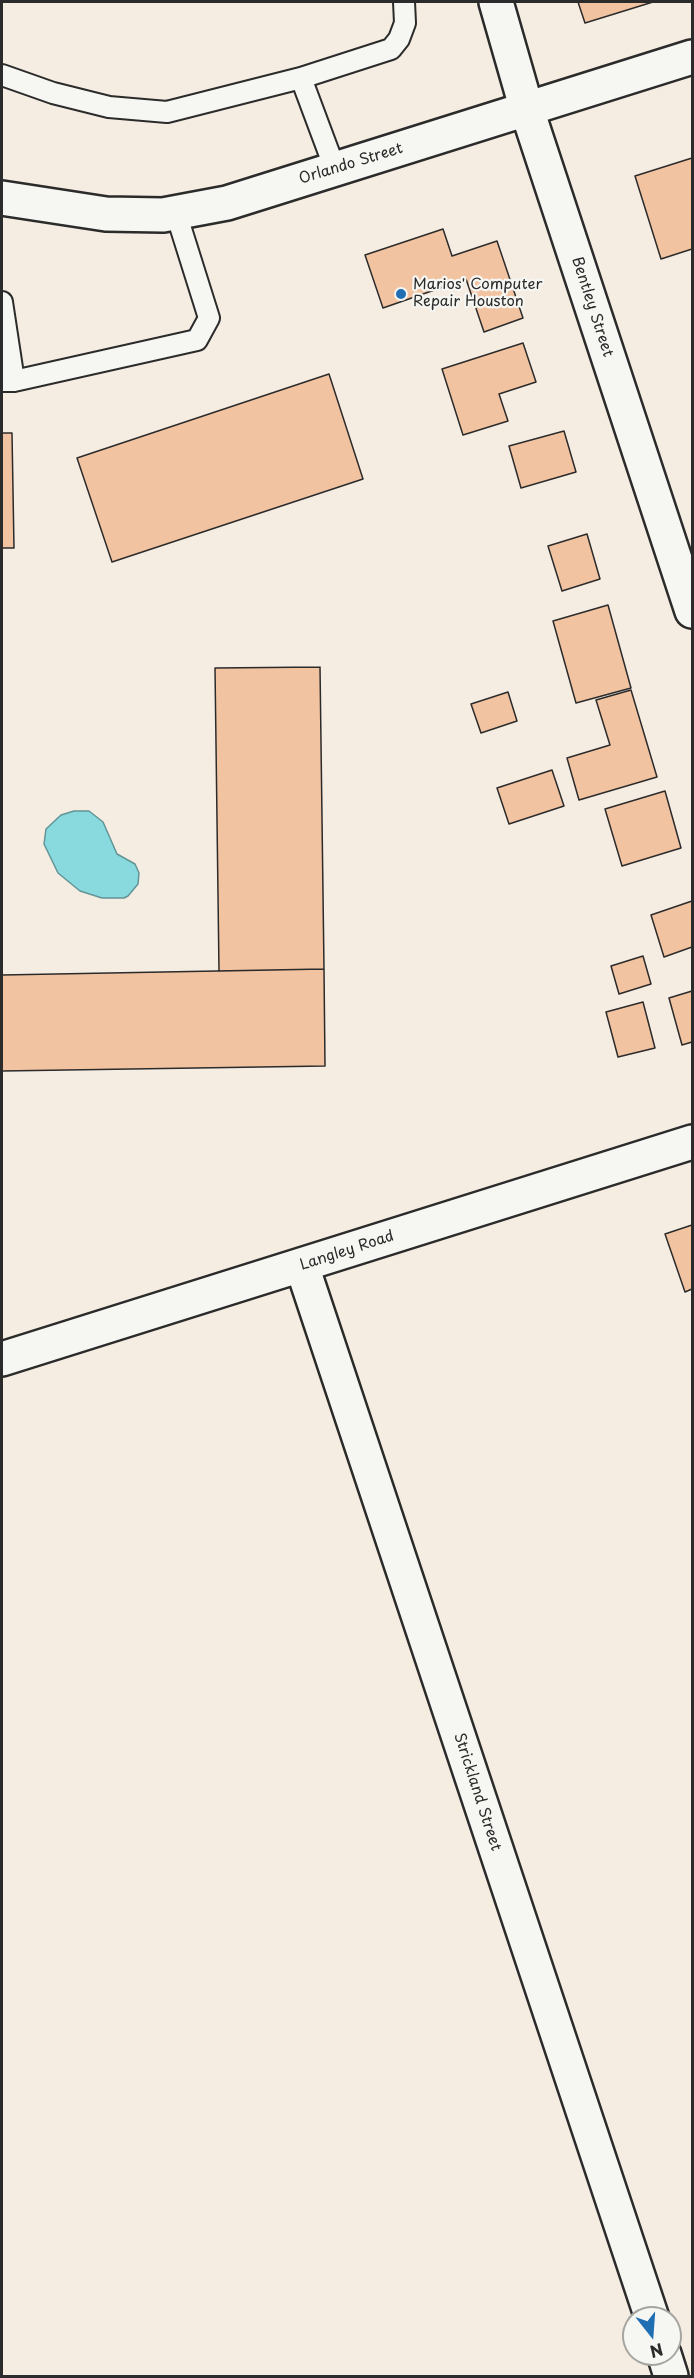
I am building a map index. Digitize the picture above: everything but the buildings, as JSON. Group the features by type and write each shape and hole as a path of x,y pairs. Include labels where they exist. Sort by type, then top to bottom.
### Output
{"street":[{"name":"Bentley Street","path":"496,2 527,110 693,611"},
{"name":"Orlando Street","path":"2,198 106,214 163,215 227,203 693,57"},
{"name":"Langley Road","path":"2,1359 693,1142"},
{"name":"Strickland Street","path":"302,1266 648,2306"}],"lane":[{"path":"2,75 53,93 109,107 167,112 302,78 391,49 399,39 405,23 404,2"},
{"path":"302,78 335,169"},
{"path":"2,302 8,381 198,340 209,318 176,213"}],"water":[{"path":"74,811 89,811 103,822 117,854 135,864 139,873 138,884 128,896 102,898 80,891 58,873 44,844 46,829 61,815"}],"place":[{"name":"Marios' Computer Repair Houston","path":"401,294"}]}
